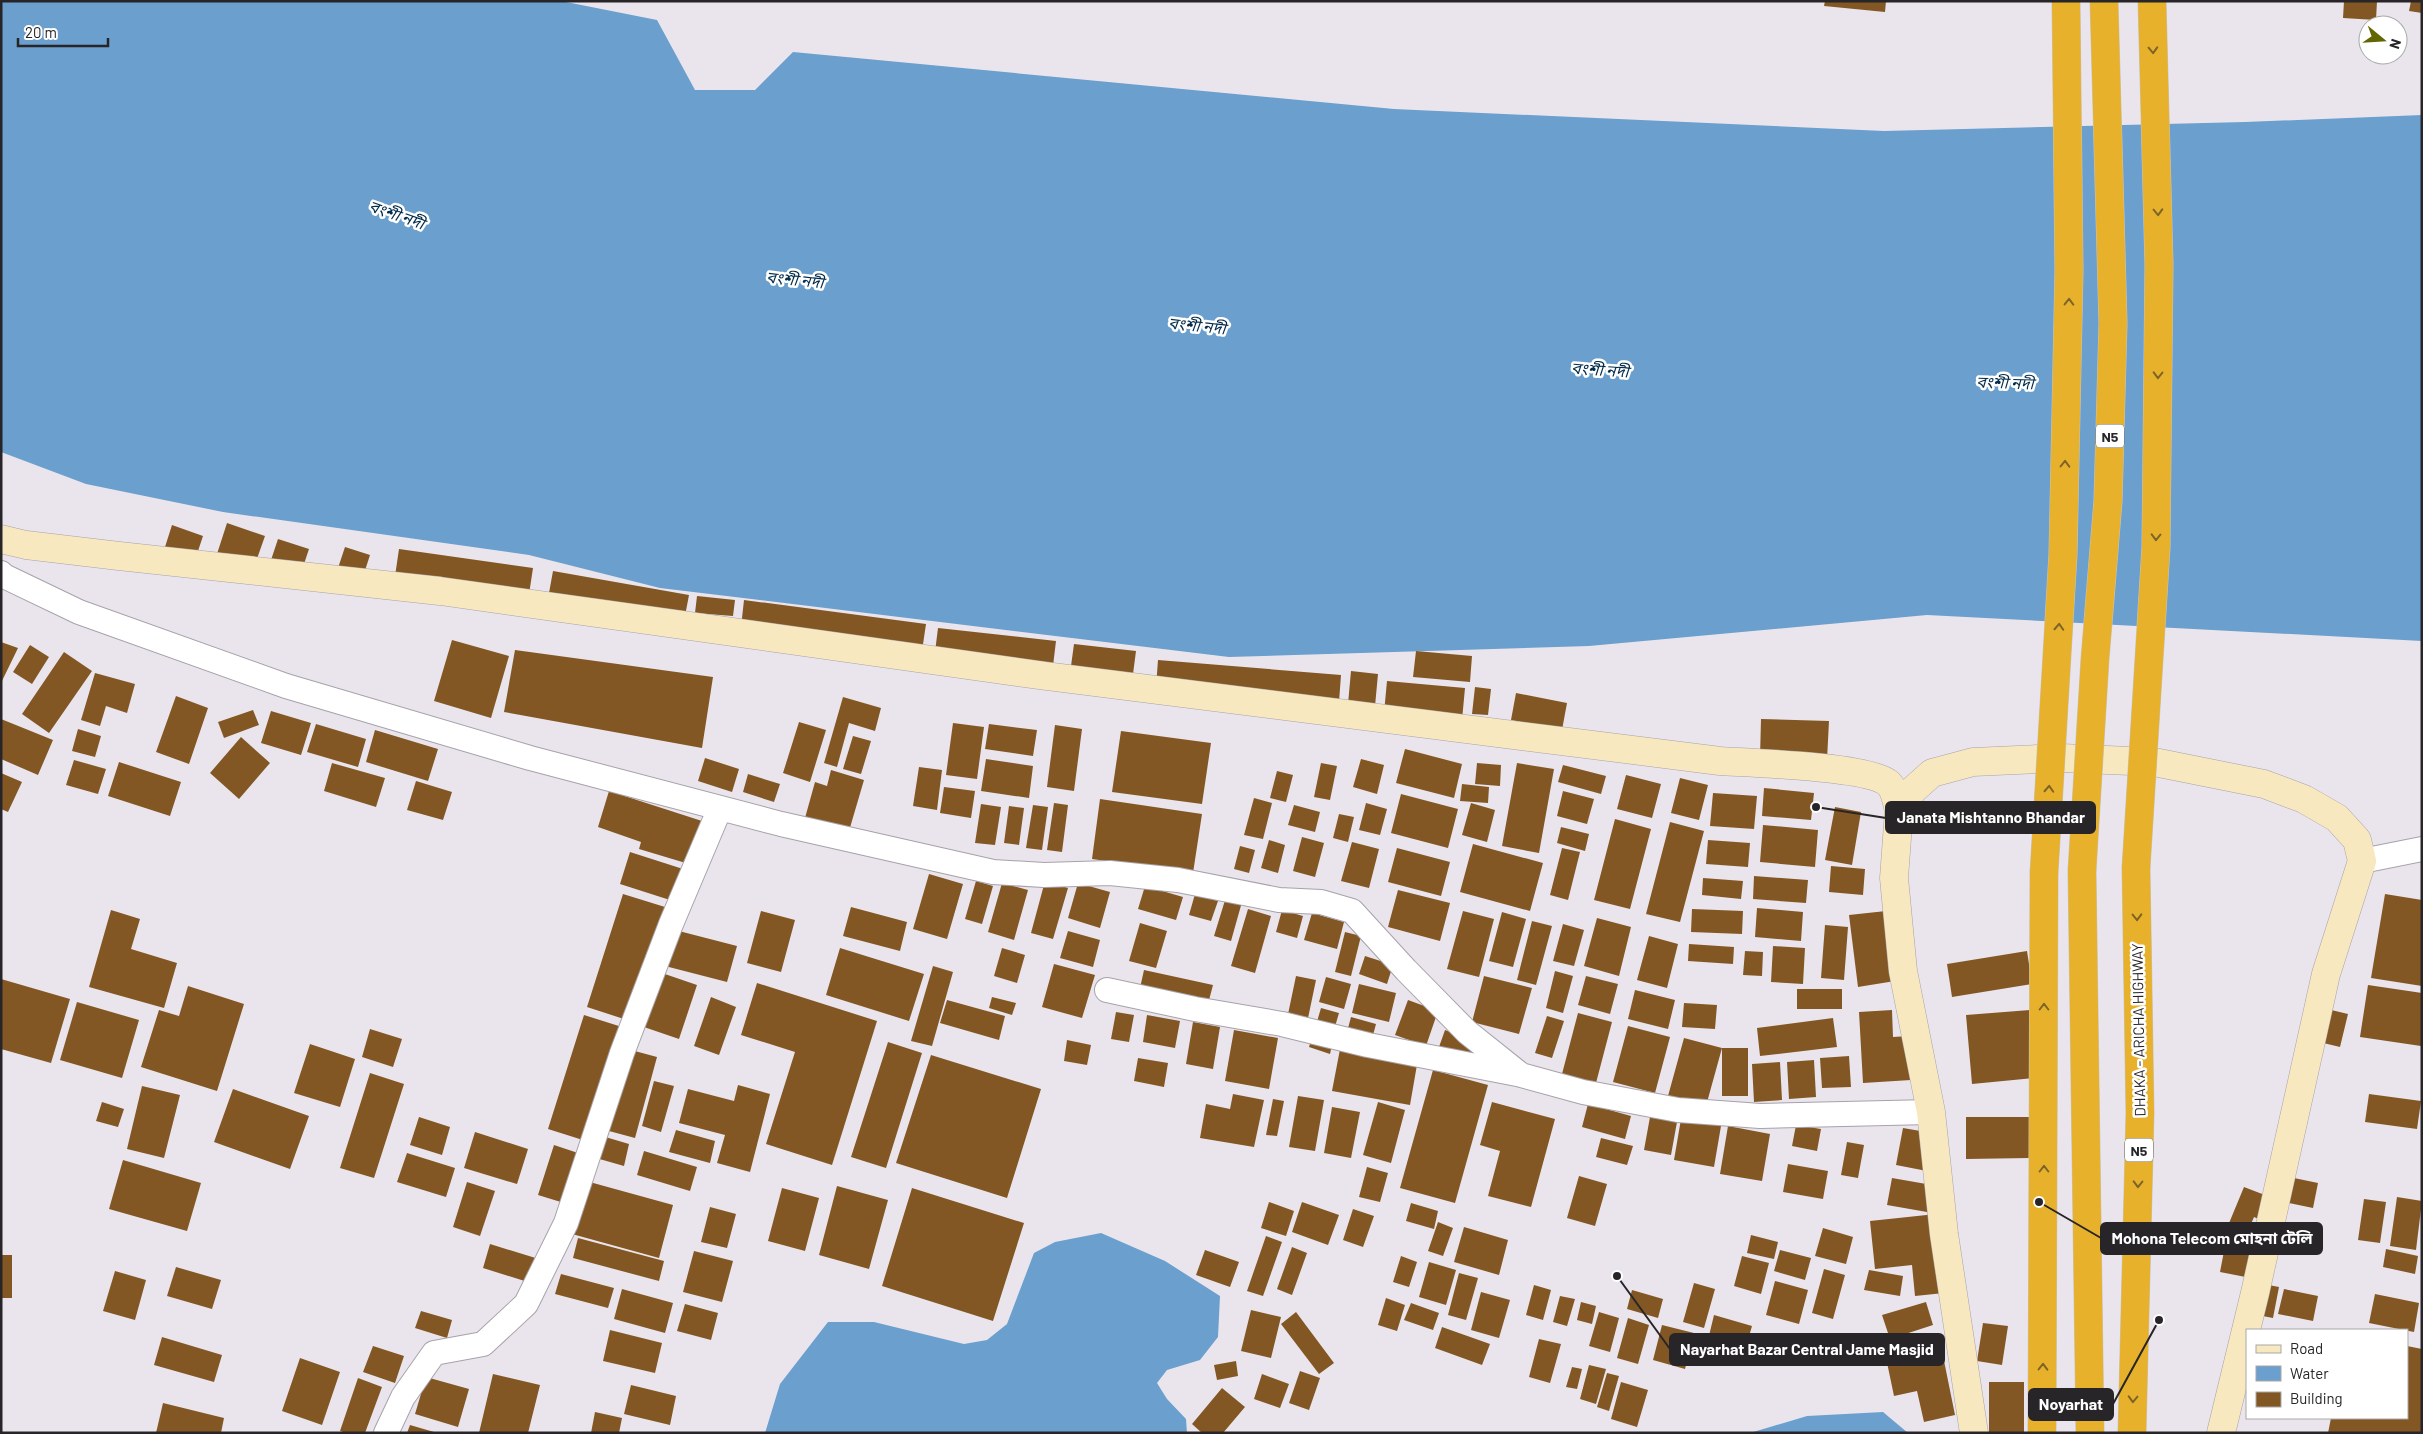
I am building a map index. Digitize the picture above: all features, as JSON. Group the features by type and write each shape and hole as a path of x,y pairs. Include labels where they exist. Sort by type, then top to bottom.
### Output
{"highway":[{"path":"2042,1433 2044,872 2063,554 2070,271 2066,1"},
{"name":"N5","path":"2090,1433 2082,871 2094,659 2108,501 2113,333 2104,1"},
{"name":"DHAKA - ARICHA HIGHWAY","path":"2132,1433 2140,1112 2136,868 2156,547 2159,265 2152,1"}],"street":[{"path":"1,539 26,545 119,556 450,592 1066,678 1720,761 1815,768 1875,776 1889,783 1895,795 1899,811 1894,878 1903,971 1931,1112 1944,1234 1974,1433"},
{"path":"1,573 79,612 286,686 530,758 720,808 993,872 1044,874 1110,873 1178,880 1279,900 1321,902 1352,911 1406,970 1467,1032 1521,1075"},
{"path":"1899,811 1913,790 1932,773 1973,762 2062,758 2154,762 2264,784 2304,799 2337,818 2357,840 2362,861 2326,974 2247,1329"},
{"path":"386,1433 403,1397 434,1353 483,1344 526,1304 566,1223 622,1053 671,924 720,808"},
{"path":"2362,861 2422,849"},
{"path":"1107,990 1282,1024 1368,1045 1521,1075 1583,1092 1678,1110 1760,1116 1931,1112"},
{"path":"2221,1433 2246,1333"}],"water":[{"name":"বংশী নদী","path":"1,1 561,1 657,20 695,90 755,90 793,52 1394,109 1884,131 2245,122 2422,115 2422,641 1927,615 1589,646 1229,657 660,588 529,555 223,512 86,484 1,452"},
{"path":"1101,1233 1165,1261 1220,1296 1218,1337 1200,1360 1167,1370 1157,1383 1167,1399 1186,1419 1187,1433 765,1433 780,1384 828,1322 874,1322 964,1344 987,1340 1007,1324 1034,1253 1055,1242"},
{"path":"1883,1412 1908,1433 1750,1433 1807,1416"}],"building":[{"path":"1825,1 1886,1 1885,12 1824,6"},
{"path":"2344,1 2377,1 2376,15 2358,15 2358,19 2343,18"},
{"path":"2411,1 2422,1 2422,13 2409,11"},
{"path":"227,523 265,536 253,570 216,557"},
{"path":"172,525 203,536 196,557 165,547"},
{"path":"278,539 309,549 300,576 269,566"},
{"path":"345,547 370,555 360,586 335,577"},
{"path":"399,549 533,568 528,601 394,583"},
{"path":"553,571 689,595 685,616 549,593"},
{"path":"697,596 735,600 733,616 695,613"},
{"path":"744,600 926,624 922,651 741,627"},
{"path":"938,628 1056,641 1053,666 935,652"},
{"path":"452,640 509,656 491,718 434,701"},
{"path":"1,642 18,648 1,683"},
{"path":"1074,644 1136,651 1133,674 1071,666"},
{"path":"30,645 49,657 32,684 13,672"},
{"path":"515,650 713,677 702,748 504,712"},
{"path":"1416,651 1472,656 1470,682 1413,677"},
{"path":"64,652 92,671 49,733 22,714"},
{"path":"1158,660 1341,675 1339,702 1156,687"},
{"path":"1351,671 1378,674 1374,717 1347,715"},
{"path":"95,673 135,684 127,713 106,706 100,726 81,720"},
{"path":"1387,681 1465,688 1462,720 1384,713"},
{"path":"1475,687 1491,689 1488,715 1472,714"},
{"path":"1516,693 1567,703 1562,730 1511,720"},
{"path":"176,696 208,708 189,764 156,752"},
{"path":"843,697 881,708 875,731 849,723 837,767 824,763"},
{"path":"253,710 259,725 224,738 218,722"},
{"path":"271,711 311,723 301,755 261,743"},
{"path":"1,719 53,740 38,775 1,759"},
{"path":"1761,719 1829,721 1827,760 1760,758"},
{"path":"799,722 826,730 810,782 783,773"},
{"path":"953,723 984,727 977,779 946,775"},
{"path":"316,724 366,739 358,767 307,752"},
{"path":"989,724 1037,730 1033,756 985,749"},
{"path":"1055,725 1082,729 1074,791 1047,787"},
{"path":"78,729 101,736 95,757 72,751"},
{"path":"375,730 438,749 428,781 366,762"},
{"path":"1121,731 1211,743 1202,804 1112,792"},
{"path":"853,736 871,741 861,774 843,769"},
{"path":"241,737 270,763 239,799 210,773"},
{"path":"1405,749 1462,764 1454,798 1396,783"},
{"path":"705,758 739,769 732,792 698,781"},
{"path":"986,759 1033,766 1029,798 981,791"},
{"path":"1361,759 1384,765 1377,794 1353,787"},
{"path":"74,760 106,769 98,794 66,785"},
{"path":"119,762 181,782 170,816 108,796"},
{"path":"332,763 385,778 376,807 324,791"},
{"path":"1321,763 1337,766 1330,800 1314,797"},
{"path":"1477,763 1501,765 1500,786 1475,784"},
{"path":"1517,763 1554,769 1539,853 1502,846"},
{"path":"1563,765 1606,776 1601,794 1558,782"},
{"path":"919,767 942,770 937,810 913,806"},
{"path":"831,770 864,780 849,831 805,818 815,782 827,786"},
{"path":"1277,771 1293,775 1286,802 1270,798"},
{"path":"1,773 22,782 8,812 1,809"},
{"path":"748,774 780,784 774,802 743,792"},
{"path":"1626,775 1661,784 1652,818 1617,809"},
{"path":"1680,778 1708,785 1699,820 1671,813"},
{"path":"416,781 452,792 443,820 407,810"},
{"path":"1462,784 1489,787 1488,803 1460,801"},
{"path":"944,787 975,791 971,818 940,813"},
{"path":"1764,788 1814,793 1811,820 1762,816"},
{"path":"609,791 702,821 689,864 639,849 641,842 598,827"},
{"path":"1563,791 1594,799 1587,824 1557,816"},
{"path":"1713,793 1757,796 1754,829 1710,826"},
{"path":"1401,794 1458,809 1448,848 1391,833"},
{"path":"1254,798 1272,803 1263,839 1244,835"},
{"path":"1100,799 1202,814 1193,873 1092,859"},
{"path":"1054,803 1068,805 1062,852 1047,850"},
{"path":"1366,803 1387,809 1380,835 1359,830"},
{"path":"1471,803 1495,810 1487,842 1462,835"},
{"path":"981,804 1001,807 995,845 975,843"},
{"path":"1033,805 1048,807 1042,850 1026,848"},
{"path":"1294,805 1320,812 1315,832 1288,825"},
{"path":"1009,806 1024,808 1019,845 1004,843"},
{"path":"1835,807 1861,812 1852,865 1825,860"},
{"path":"1339,814 1354,817 1348,842 1333,838"},
{"path":"1615,819 1651,829 1630,909 1594,900"},
{"path":"1670,822 1704,831 1680,922 1646,914"},
{"path":"1763,825 1818,830 1815,867 1760,862"},
{"path":"1561,827 1589,834 1585,851 1557,843"},
{"path":"1302,837 1324,843 1315,877 1293,871"},
{"path":"1269,840 1285,845 1278,873 1261,868"},
{"path":"1708,840 1750,843 1748,867 1706,864"},
{"path":"1352,842 1379,849 1369,888 1341,881"},
{"path":"1473,844 1543,863 1530,911 1460,892"},
{"path":"1240,846 1255,850 1249,873 1234,869"},
{"path":"1397,848 1450,862 1441,896 1388,882"},
{"path":"1562,848 1580,852 1568,900 1550,895"},
{"path":"630,852 683,869 673,901 620,884"},
{"path":"1831,866 1865,869 1863,895 1829,892"},
{"path":"929,874 963,884 947,939 913,929"},
{"path":"1754,876 1808,880 1806,903 1753,899"},
{"path":"1703,878 1743,881 1741,899 1702,895"},
{"path":"976,881 993,886 982,924 965,919"},
{"path":"1045,881 1068,888 1053,939 1031,933"},
{"path":"1002,883 1028,890 1014,940 988,932"},
{"path":"1078,883 1110,892 1100,928 1068,918"},
{"path":"1145,886 1183,897 1176,920 1138,909"},
{"path":"1398,890 1450,903 1440,941 1388,927"},
{"path":"623,894 665,907 630,1021 587,1007"},
{"path":"1195,894 1218,901 1211,921 1189,915"},
{"path":"2385,894 2422,900 2422,986 2371,978"},
{"path":"1226,897 1242,902 1231,941 1214,936"},
{"path":"851,907 907,922 900,951 843,936"},
{"path":"1757,908 1803,912 1801,941 1755,937"},
{"path":"1248,909 1271,916 1255,973 1231,966"},
{"path":"1692,909 1743,911 1742,934 1691,932"},
{"path":"111,910 140,919 131,949 177,963 164,1008 89,987"},
{"path":"1282,910 1303,916 1297,938 1276,932"},
{"path":"761,911 795,920 781,972 747,963"},
{"path":"1463,911 1494,919 1479,977 1447,969"},
{"path":"1886,911 1895,981 1858,987 1849,915"},
{"path":"1502,912 1526,919 1513,967 1489,961"},
{"path":"1312,913 1344,922 1337,949 1304,940"},
{"path":"1597,918 1631,927 1619,976 1584,966"},
{"path":"1532,921 1552,926 1536,985 1517,980"},
{"path":"1140,923 1167,931 1156,968 1129,961"},
{"path":"1563,924 1584,930 1574,966 1553,961"},
{"path":"1825,925 1848,927 1844,980 1821,978"},
{"path":"675,930 737,946 727,982 665,966"},
{"path":"1068,931 1100,940 1093,967 1060,958"},
{"path":"1345,932 1361,936 1351,976 1335,972"},
{"path":"1649,936 1678,944 1667,988 1637,980"},
{"path":"1689,944 1734,947 1733,964 1688,961"},
{"path":"1773,946 1805,948 1803,984 1771,982"},
{"path":"840,948 924,974 909,1021 826,995"},
{"path":"1002,948 1025,955 1017,983 994,976"},
{"path":"1745,951 1763,952 1762,976 1743,975"},
{"path":"2027,951 2032,984 1952,997 1947,964"},
{"path":"1365,956 1393,965 1387,984 1359,974"},
{"path":"1054,964 1095,975 1082,1018 1042,1007"},
{"path":"933,966 953,972 932,1046 911,1041"},
{"path":"1144,970 1213,985 1208,1004 1140,988"},
{"path":"1555,971 1573,976 1563,1013 1546,1008"},
{"path":"659,972 697,985 679,1039 641,1026"},
{"path":"1296,976 1316,980 1307,1023 1287,1019"},
{"path":"1484,976 1532,988 1519,1034 1472,1022"},
{"path":"1586,976 1618,984 1610,1014 1578,1005"},
{"path":"1326,977 1351,984 1344,1009 1319,1002"},
{"path":"1,979 70,999 51,1063 1,1049"},
{"path":"757,983 877,1021 832,1165 766,1144 795,1052 741,1035"},
{"path":"1359,984 1396,993 1389,1022 1352,1013"},
{"path":"2368,985 2422,993 2421,1046 2360,1037"},
{"path":"188,986 244,1004 217,1091 141,1067 159,1010 179,1016"},
{"path":"1797,989 1842,989 1842,1009 1797,1009"},
{"path":"1635,990 1675,1000 1668,1029 1628,1019"},
{"path":"711,997 736,1007 719,1055 694,1046"},
{"path":"992,997 1016,1003 1012,1015 989,1008"},
{"path":"947,1000 1005,1016 999,1040 940,1023"},
{"path":"1408,1000 1438,1011 1426,1046 1395,1035"},
{"path":"77,1002 139,1020 122,1078 60,1060"},
{"path":"1684,1003 1717,1005 1715,1029 1682,1027"},
{"path":"1321,1008 1339,1013 1334,1030 1316,1025"},
{"path":"2323,1008 2348,1014 2340,1047 2315,1041"},
{"path":"1892,1010 1893,1037 1924,1035 1927,1079 1863,1083 1859,1012"},
{"path":"2030,1010 2035,1078 1972,1084 1966,1015"},
{"path":"1116,1012 1134,1015 1129,1042 1111,1039"},
{"path":"1578,1013 1612,1022 1596,1083 1562,1074"},
{"path":"584,1015 622,1027 586,1141 548,1129"},
{"path":"1147,1015 1180,1021 1175,1048 1143,1042"},
{"path":"1547,1016 1564,1021 1552,1058 1535,1053"},
{"path":"1351,1017 1376,1024 1372,1039 1347,1032"},
{"path":"1833,1018 1837,1047 1760,1056 1757,1028"},
{"path":"1193,1022 1220,1027 1213,1069 1186,1064"},
{"path":"1628,1026 1670,1037 1655,1093 1613,1082"},
{"path":"370,1029 402,1039 393,1067 362,1057"},
{"path":"1234,1030 1278,1038 1269,1089 1225,1081"},
{"path":"1445,1030 1476,1042 1469,1059 1439,1047"},
{"path":"1313,1034 1333,1041 1330,1054 1309,1047"},
{"path":"1684,1038 1722,1048 1706,1106 1668,1096"},
{"path":"1067,1040 1091,1045 1087,1065 1064,1061"},
{"path":"888,1042 922,1053 886,1168 851,1157"},
{"path":"310,1044 355,1059 340,1107 294,1093"},
{"path":"1341,1044 1418,1059 1410,1105 1332,1091"},
{"path":"1722,1048 1748,1048 1748,1096 1722,1096"},
{"path":"631,1050 657,1057 635,1138 609,1131"},
{"path":"931,1055 1041,1089 1007,1198 896,1163"},
{"path":"1849,1056 1851,1087 1822,1088 1820,1058"},
{"path":"1138,1058 1168,1063 1164,1087 1134,1081"},
{"path":"1814,1060 1816,1097 1789,1099 1787,1062"},
{"path":"1780,1062 1782,1100 1754,1102 1752,1064"},
{"path":"1433,1070 1488,1085 1455,1203 1400,1188"},
{"path":"370,1073 404,1084 374,1178 340,1168"},
{"path":"654,1081 674,1086 661,1132 642,1126"},
{"path":"738,1085 770,1094 750,1172 717,1163 725,1135 679,1123 688,1089 734,1101"},
{"path":"142,1086 180,1095 164,1158 127,1149"},
{"path":"233,1089 309,1116 290,1169 214,1142"},
{"path":"1233,1094 1264,1100 1254,1147 1200,1138 1206,1104 1230,1109"},
{"path":"2369,1094 2421,1101 2417,1129 2365,1122"},
{"path":"1298,1096 1324,1100 1315,1151 1289,1147"},
{"path":"1273,1099 1284,1101 1277,1136 1266,1135"},
{"path":"102,1102 124,1109 118,1127 96,1121"},
{"path":"1378,1102 1405,1110 1391,1163 1363,1155"},
{"path":"1492,1102 1555,1119 1531,1207 1488,1196 1500,1151 1480,1145"},
{"path":"1588,1104 1631,1116 1625,1139 1582,1127"},
{"path":"1332,1107 1360,1112 1351,1158 1324,1153"},
{"path":"419,1117 450,1127 442,1155 410,1145"},
{"path":"1650,1117 1677,1122 1671,1155 1644,1150"},
{"path":"1966,1117 2030,1117 2030,1158 1966,1159"},
{"path":"1681,1119 1721,1126 1714,1167 1674,1160"},
{"path":"1796,1125 1821,1129 1817,1151 1792,1146"},
{"path":"1728,1126 1770,1134 1762,1181 1720,1174"},
{"path":"1903,1128 1938,1134 1932,1172 1896,1165"},
{"path":"676,1130 715,1141 710,1163 669,1152"},
{"path":"475,1132 528,1149 517,1184 464,1168"},
{"path":"602,1136 629,1144 624,1166 596,1158"},
{"path":"1601,1138 1633,1146 1627,1165 1596,1157"},
{"path":"1847,1142 1864,1145 1858,1178 1841,1175"},
{"path":"554,1145 581,1154 564,1203 538,1195"},
{"path":"644,1151 697,1167 690,1191 637,1175"},
{"path":"407,1153 455,1168 446,1197 397,1182"},
{"path":"123,1160 201,1183 187,1231 109,1209"},
{"path":"1788,1164 1828,1171 1823,1199 1783,1192"},
{"path":"1367,1167 1388,1173 1380,1202 1359,1197"},
{"path":"1579,1176 1607,1184 1595,1226 1567,1218"},
{"path":"1892,1178 1932,1185 1927,1212 1887,1205"},
{"path":"2294,1178 2318,1183 2313,1208 2289,1203"},
{"path":"586,1181 673,1205 659,1258 572,1234"},
{"path":"467,1182 495,1191 480,1236 453,1227"},
{"path":"837,1186 888,1200 869,1269 819,1255"},
{"path":"2244,1187 2270,1197 2261,1220 2254,1217 2246,1236 2227,1228"},
{"path":"782,1188 819,1198 805,1251 768,1241"},
{"path":"912,1188 1024,1223 993,1321 882,1286"},
{"path":"2397,1197 2422,1201 2416,1250 2390,1246"},
{"path":"2364,1199 2386,1202 2380,1243 2358,1240"},
{"path":"1269,1202 1294,1211 1286,1236 1261,1228"},
{"path":"1302,1202 1339,1215 1328,1245 1292,1232"},
{"path":"1411,1203 1438,1211 1434,1229 1406,1221"},
{"path":"710,1207 736,1214 727,1248 701,1242"},
{"path":"1353,1209 1374,1216 1363,1247 1343,1240"},
{"path":"1936,1214 1944,1293 1915,1296 1912,1265 1875,1269 1870,1221"},
{"path":"1438,1222 1453,1228 1443,1256 1428,1251"},
{"path":"1464,1227 1508,1240 1499,1275 1454,1262"},
{"path":"1823,1228 1853,1237 1846,1264 1815,1256"},
{"path":"1751,1235 1778,1242 1774,1259 1747,1253"},
{"path":"1266,1236 1282,1242 1263,1296 1247,1291"},
{"path":"578,1238 664,1261 659,1281 573,1258"},
{"path":"490,1244 542,1260 534,1284 483,1268"},
{"path":"2225,1246 2266,1255 2261,1280 2220,1272"},
{"path":"1292,1247 1307,1253 1292,1295 1277,1289"},
{"path":"2386,1249 2418,1256 2415,1274 2383,1267"},
{"path":"1205,1250 1239,1262 1230,1287 1196,1275"},
{"path":"1780,1250 1811,1258 1805,1280 1774,1271"},
{"path":"694,1251 733,1261 722,1302 683,1292"},
{"path":"1,1255 12,1255 12,1298 1,1298"},
{"path":"1401,1256 1417,1262 1409,1287 1393,1282"},
{"path":"1742,1256 1769,1263 1761,1294 1734,1286"},
{"path":"1429,1262 1456,1270 1446,1305 1419,1297"},
{"path":"176,1267 221,1280 212,1309 167,1296"},
{"path":"1824,1269 1845,1275 1833,1319 1812,1313"},
{"path":"1869,1270 1903,1276 1900,1296 1864,1290"},
{"path":"115,1271 146,1280 135,1320 103,1311"},
{"path":"1459,1273 1478,1278 1466,1320 1448,1315"},
{"path":"561,1274 614,1288 608,1308 555,1294"},
{"path":"1775,1281 1808,1290 1799,1324 1766,1315"},
{"path":"2253,1282 2279,1287 2273,1318 2247,1313"},
{"path":"1694,1283 1715,1289 1704,1328 1683,1322"},
{"path":"1534,1285 1551,1290 1543,1320 1526,1315"},
{"path":"622,1289 673,1303 665,1333 614,1319"},
{"path":"2284,1289 2318,1296 2313,1321 2278,1314"},
{"path":"1632,1290 1663,1299 1658,1318 1627,1309"},
{"path":"1481,1292 1510,1300 1499,1338 1471,1330"},
{"path":"2375,1294 2419,1303 2414,1332 2408,1331 2408,1329 2369,1323"},
{"path":"1560,1296 1575,1299 1567,1326 1553,1322"},
{"path":"1386,1298 1405,1305 1397,1331 1378,1325"},
{"path":"1581,1302 1596,1306 1592,1324 1577,1320"},
{"path":"1926,1302 1933,1325 1890,1339 1882,1315"},
{"path":"1411,1303 1439,1313 1433,1330 1404,1320"},
{"path":"685,1304 718,1313 711,1340 677,1331"},
{"path":"1251,1310 1281,1317 1271,1358 1241,1351"},
{"path":"421,1311 452,1320 447,1338 415,1328"},
{"path":"1296,1312 1334,1363 1319,1374 1281,1324"},
{"path":"1599,1312 1619,1318 1610,1352 1589,1346"},
{"path":"1714,1315 1752,1326 1744,1354 1707,1344"},
{"path":"1628,1318 1649,1325 1638,1364 1617,1358"},
{"path":"1983,1323 2008,1326 2002,1365 1977,1361"},
{"path":"1662,1325 1694,1333 1685,1369 1653,1360"},
{"path":"1442,1327 1490,1344 1482,1365 1435,1348"},
{"path":"610,1330 662,1343 655,1373 603,1361"},
{"path":"162,1337 222,1355 214,1382 154,1365"},
{"path":"1539,1339 1561,1344 1550,1383 1529,1377"},
{"path":"1940,1341 1955,1415 1924,1422 1917,1391 1894,1396 1885,1353"},
{"path":"373,1346 404,1356 395,1383 363,1372"},
{"path":"2408,1346 2422,1349 2422,1433 2328,1433 2331,1419 2408,1419"},
{"path":"300,1358 340,1372 322,1425 282,1411"},
{"path":"1236,1361 1238,1376 1217,1380 1214,1365"},
{"path":"1589,1365 1606,1369 1596,1404 1580,1399"},
{"path":"1572,1367 1582,1369 1577,1389 1566,1387"},
{"path":"1300,1371 1320,1378 1309,1410 1289,1403"},
{"path":"1607,1373 1619,1376 1609,1411 1597,1407"},
{"path":"493,1374 540,1385 528,1433 479,1433"},
{"path":"1262,1374 1289,1384 1280,1408 1254,1399"},
{"path":"426,1377 469,1389 458,1427 415,1414"},
{"path":"358,1378 382,1387 365,1433 346,1433 340,1431"},
{"path":"1621,1382 1648,1390 1637,1427 1611,1419"},
{"path":"1989,1382 2024,1382 2024,1433 1989,1433"},
{"path":"631,1385 676,1396 670,1425 624,1414"},
{"path":"1222,1388 1245,1407 1223,1433 1202,1433 1192,1424"},
{"path":"163,1403 224,1418 221,1433 156,1433"},
{"path":"595,1412 622,1418 619,1433 591,1433"},
{"path":"410,1425 434,1432 434,1433 407,1433"}],"place":[{"name":"Janata Mishtanno Bhandar","path":"1816,807"},
{"name":"Mohona Telecom মোহনা টেলি","path":"2039,1202"},
{"name":"Nayarhat Bazar Central Jame Masjid","path":"1617,1276"},
{"name":"Noyarhat","path":"2159,1320"}]}
